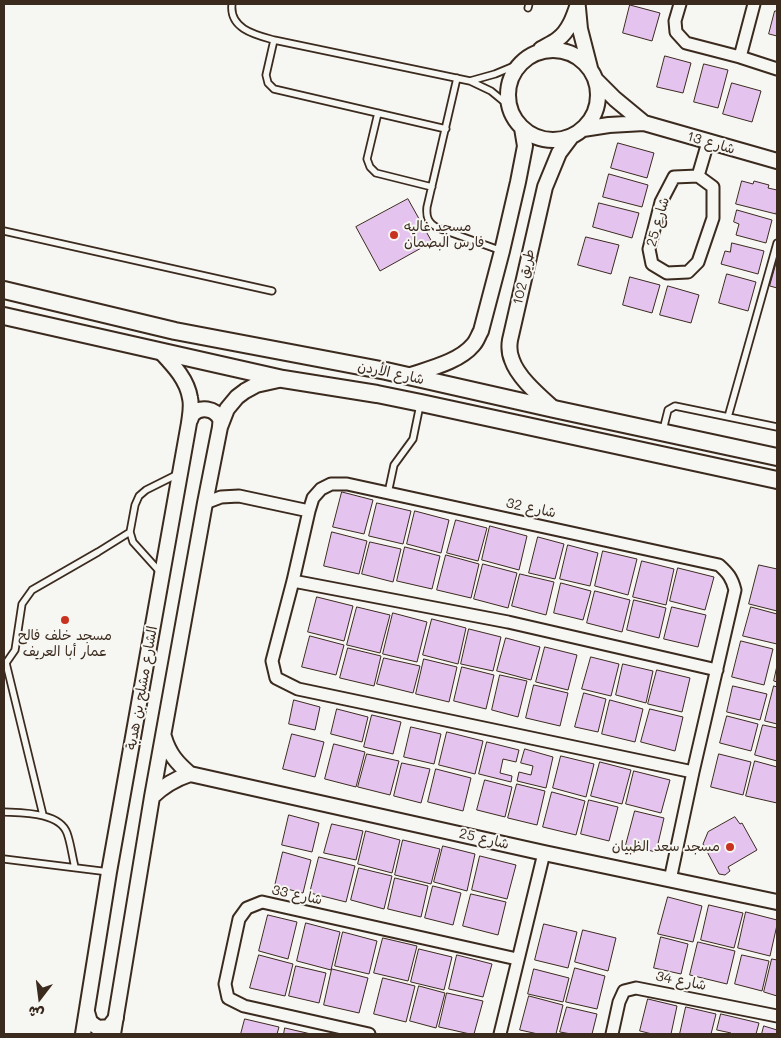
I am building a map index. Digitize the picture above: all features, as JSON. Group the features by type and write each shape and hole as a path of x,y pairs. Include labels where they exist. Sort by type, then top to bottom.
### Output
{"main road":[{"name":"شارع الأردن","path":"4,290 175,331 408,376 777,457"},
{"name":"شارع الأردن","path":"4,316 283,379 421,403 777,480"}],"street":[{"path":"578,4 580,29 599,94 597,107 592,120 577,133 558,140 545,140 532,136 513,118 508,105 507,93 509,82 514,71 522,61 559,39 570,26 578,4"},
{"path":"680,4 675,21 676,32 686,43 777,69"},
{"path":"740,57 754,4"},
{"path":"522,61 539,52 553,49 567,52 580,58 593,74"},
{"name":"شارع 13","path":"593,74 615,99 644,123"},
{"name":"شارع 13","path":"577,133 609,125 644,123 708,142 777,159"},
{"name":"طريق 102","path":"408,376 457,358 467,352 475,344 481,331 518,182 525,146 522,128"},
{"name":"طريق 102","path":"554,409 522,377 516,369 509,350 545,187 559,153 577,133"},
{"path":"698,176 708,142"},
{"name":"شارع 25","path":"698,176 713,187 712,218 698,262 688,272 667,273 652,264 648,249 662,202 674,177 698,176"},
{"name":"الشارع مشلح بن هدبة","path":"83,1034 109,872 189,423 191,399 187,386 181,375 160,351"},
{"path":"113,1034 152,797 204,503 220,427 227,408 237,397 256,385 283,379"},
{"path":"189,423 192,415 199,410 207,409 215,412 220,419 220,427"},
{"name":"شارع 32","path":"670,880 735,590 728,572 719,565 347,484 331,484 321,489 313,498 272,661 276,678 298,690 693,772"},
{"path":"204,503 221,497 239,496 309,510"},
{"path":"293,581 508,622 717,670"},
{"path":"152,797 170,782 190,774 173,758 164,736"},
{"name":"شارع 25","path":"190,774 544,853 777,902"},
{"path":"500,1034 544,853"},
{"name":"شارع 33","path":"369,1034 244,1006 228,998 225,984 239,920 247,908 262,902 517,960"},
{"name":"شارع 34","path":"612,1034 619,1002 624,991 636,988 777,1016"},
{"path":"87,1012 90,1022 98,1028 109,1027 116,1018"}],"lane":[{"path":"232,4 236,20 245,30 256,35 470,81 491,91 508,105"},
{"path":"274,40 266,75 268,83 274,89 446,129"},
{"path":"470,81 496,74 522,61"},
{"path":"457,78 426,213 432,225 502,251"},
{"path":"378,113 367,159 370,167 376,173 432,187"},
{"path":"4,231 272,291"},
{"path":"728,417 777,243"},
{"path":"388,492 394,465 413,439 421,403"},
{"path":"663,433 667,414 675,406 777,427"},
{"path":"162,574 133,542 130,532 135,505 139,496 146,490 180,473"},
{"path":"43,815 5,663 15,650 22,604 32,590 130,532"},
{"path":"4,812 43,815 56,821 67,831 75,868"},
{"path":"4,859 109,872"}],"building":[{"path":"630,5 660,13 652,41 623,33"},
{"path":"775,11 777,11 777,36 769,34"},
{"path":"665,56 691,63 683,93 657,87"},
{"path":"704,64 728,70 718,108 694,102"},
{"path":"732,83 761,91 752,122 723,114"},
{"path":"618,143 654,153 647,178 611,168"},
{"path":"609,174 648,185 642,207 603,197"},
{"path":"742,181 753,184 754,181 769,185 768,188 777,190 776,214 736,204"},
{"name":"مسجد غاليه فارس البصمان","path":"408,199 432,242 380,271 356,227"},
{"path":"599,203 639,213 632,238 593,227"},
{"path":"737,210 772,220 766,243 736,235 739,224 734,222"},
{"path":"586,237 619,245 611,274 578,265"},
{"path":"732,243 764,251 758,274 721,264 725,251 730,252"},
{"path":"777,260 777,288 770,286"},
{"path":"727,274 756,282 748,311 719,303"},
{"path":"630,277 660,285 652,313 623,305"},
{"path":"668,286 699,295 691,323 660,315"},
{"path":"342,492 373,500 364,534 333,527"},
{"path":"377,503 411,511 403,544 369,536"},
{"path":"415,511 449,520 441,553 407,544"},
{"path":"456,520 487,528 478,561 447,553"},
{"path":"490,526 527,536 519,570 482,560"},
{"path":"332,532 367,541 359,574 324,566"},
{"path":"538,537 564,544 555,579 529,573"},
{"path":"370,542 401,549 393,582 362,574"},
{"path":"568,545 598,553 590,586 560,579"},
{"path":"405,547 440,556 432,589 397,581"},
{"path":"603,551 637,559 628,595 595,586"},
{"path":"446,555 479,564 471,598 437,590"},
{"path":"642,561 674,569 666,605 633,597"},
{"path":"483,564 517,573 508,608 474,599"},
{"path":"759,565 777,569 777,611 749,604"},
{"path":"678,568 714,577 705,610 670,601"},
{"path":"520,574 554,582 546,615 512,606"},
{"path":"561,583 591,591 583,620 554,613"},
{"path":"595,591 630,600 622,632 587,623"},
{"path":"317,597 353,606 344,641 308,632"},
{"path":"634,600 666,608 659,638 627,630"},
{"path":"357,607 390,615 380,653 347,645"},
{"path":"672,607 706,615 698,647 664,639"},
{"path":"751,607 777,614 777,644 743,636"},
{"path":"393,613 427,622 417,662 383,654"},
{"path":"432,619 466,628 458,664 423,655"},
{"path":"469,629 501,637 493,671 461,664"},
{"path":"310,636 344,645 336,675 302,667"},
{"path":"506,638 540,647 531,680 497,671"},
{"path":"741,641 773,649 764,685 732,677"},
{"path":"545,647 577,655 568,690 536,682"},
{"path":"348,648 381,656 374,686 340,678"},
{"path":"591,657 619,664 611,696 582,689"},
{"path":"384,658 420,666 413,693 377,684"},
{"path":"424,659 457,667 449,702 416,694"},
{"path":"623,664 653,671 646,703 616,695"},
{"path":"777,666 777,682 774,681"},
{"path":"462,667 494,675 486,709 454,701"},
{"path":"657,670 690,678 682,712 648,704"},
{"path":"500,675 527,681 518,717 492,710"},
{"path":"534,685 568,693 560,726 526,718"},
{"path":"733,686 767,694 760,720 727,712"},
{"path":"774,686 777,687 777,724 765,721"},
{"path":"584,693 606,699 598,732 575,727"},
{"path":"294,700 320,707 315,730 289,724"},
{"path":"610,700 643,709 635,742 602,734"},
{"path":"337,709 368,717 362,742 331,734"},
{"path":"650,709 683,717 675,751 641,742"},
{"path":"372,715 401,722 393,754 364,747"},
{"path":"727,716 758,724 751,751 720,743"},
{"path":"763,725 777,728 777,761 755,755"},
{"path":"411,727 441,734 434,764 404,757"},
{"path":"447,732 483,741 475,774 439,765"},
{"path":"292,734 324,742 315,777 283,769"},
{"path":"487,742 519,750 516,762 503,759 500,773 512,776 511,782 479,774"},
{"path":"334,744 365,752 356,787 325,779"},
{"path":"525,749 553,757 546,788 517,781 519,772 531,775 533,766 521,763"},
{"path":"367,754 399,761 390,795 358,787"},
{"path":"719,754 751,762 743,795 711,787"},
{"path":"561,756 594,764 586,797 553,788"},
{"path":"755,761 777,767 777,803 746,796"},
{"path":"600,762 631,770 622,804 591,796"},
{"path":"402,763 430,769 421,803 394,796"},
{"path":"436,769 471,778 463,811 428,802"},
{"path":"634,771 670,780 661,813 626,804"},
{"path":"485,780 512,787 505,817 477,810"},
{"path":"517,784 545,791 537,825 508,818"},
{"path":"552,792 585,801 576,835 543,827"},
{"path":"589,800 618,807 609,841 581,834"},
{"path":"635,811 664,818 656,852 626,845"},
{"path":"289,815 319,823 312,852 282,845"},
{"name":"مسجد سعد الظبيان","path":"735,817 740,824 742,823 757,850 728,867 730,871 725,875 719,874 703,844 708,832"},
{"path":"332,824 363,831 356,860 324,853"},
{"path":"366,831 400,840 392,873 358,864"},
{"path":"403,840 440,849 431,884 395,875"},
{"path":"443,846 475,854 467,891 434,882"},
{"path":"283,852 311,860 303,893 275,886"},
{"path":"480,856 516,865 507,899 472,890"},
{"path":"319,857 355,866 346,902 310,893"},
{"path":"359,868 392,876 384,909 351,900"},
{"path":"395,878 428,886 421,917 388,909"},
{"path":"433,886 461,893 453,925 425,918"},
{"path":"471,894 506,902 498,935 463,926"},
{"path":"668,897 702,906 693,942 658,934"},
{"path":"709,905 743,913 734,948 701,940"},
{"path":"746,912 777,920 770,956 738,948"},
{"path":"268,915 297,922 288,959 259,951"},
{"path":"306,923 340,932 331,970 297,961"},
{"path":"544,924 577,932 568,968 535,960"},
{"path":"583,930 616,938 608,971 575,962"},
{"path":"343,932 377,941 369,974 335,966"},
{"path":"661,937 688,944 681,974 654,968"},
{"path":"383,938 417,946 408,981 374,973"},
{"path":"698,942 735,951 727,984 690,975"},
{"path":"419,949 452,957 444,990 411,982"},
{"path":"259,955 293,964 285,996 250,988"},
{"path":"457,955 492,964 483,997 449,989"},
{"path":"742,955 769,961 762,991 735,984"},
{"path":"772,959 777,960 777,996 764,992"},
{"path":"296,966 326,973 319,1003 289,996"},
{"path":"575,968 605,976 597,1009 566,1002"},
{"path":"332,969 368,978 359,1013 324,1005"},
{"path":"534,969 569,978 563,1002 528,994"},
{"path":"383,978 415,986 406,1022 374,1014"},
{"path":"419,986 445,993 436,1028 410,1021"},
{"path":"447,993 483,1001 474,1034 439,1027"},
{"path":"529,996 563,1005 556,1034 538,1034 520,1030"},
{"path":"648,999 677,1006 671,1034 652,1034 640,1031"},
{"path":"567,1007 597,1014 592,1034 560,1032"},
{"path":"686,1007 716,1014 711,1034 680,1034"},
{"path":"721,1014 759,1023 756,1034 731,1034 717,1030"},
{"path":"245,1019 279,1027 277,1034 241,1034"},
{"path":"764,1026 777,1030 777,1034 762,1034"},
{"path":"285,1028 311,1034 284,1034"}],"place":[{"name":"مسجد غاليه فارس البصمان","path":"394,235"},
{"name":"مسجد خلف فالح عمار أبا العريف","path":"65,620"},
{"name":"مسجد سعد الظبيان","path":"730,847"}]}
